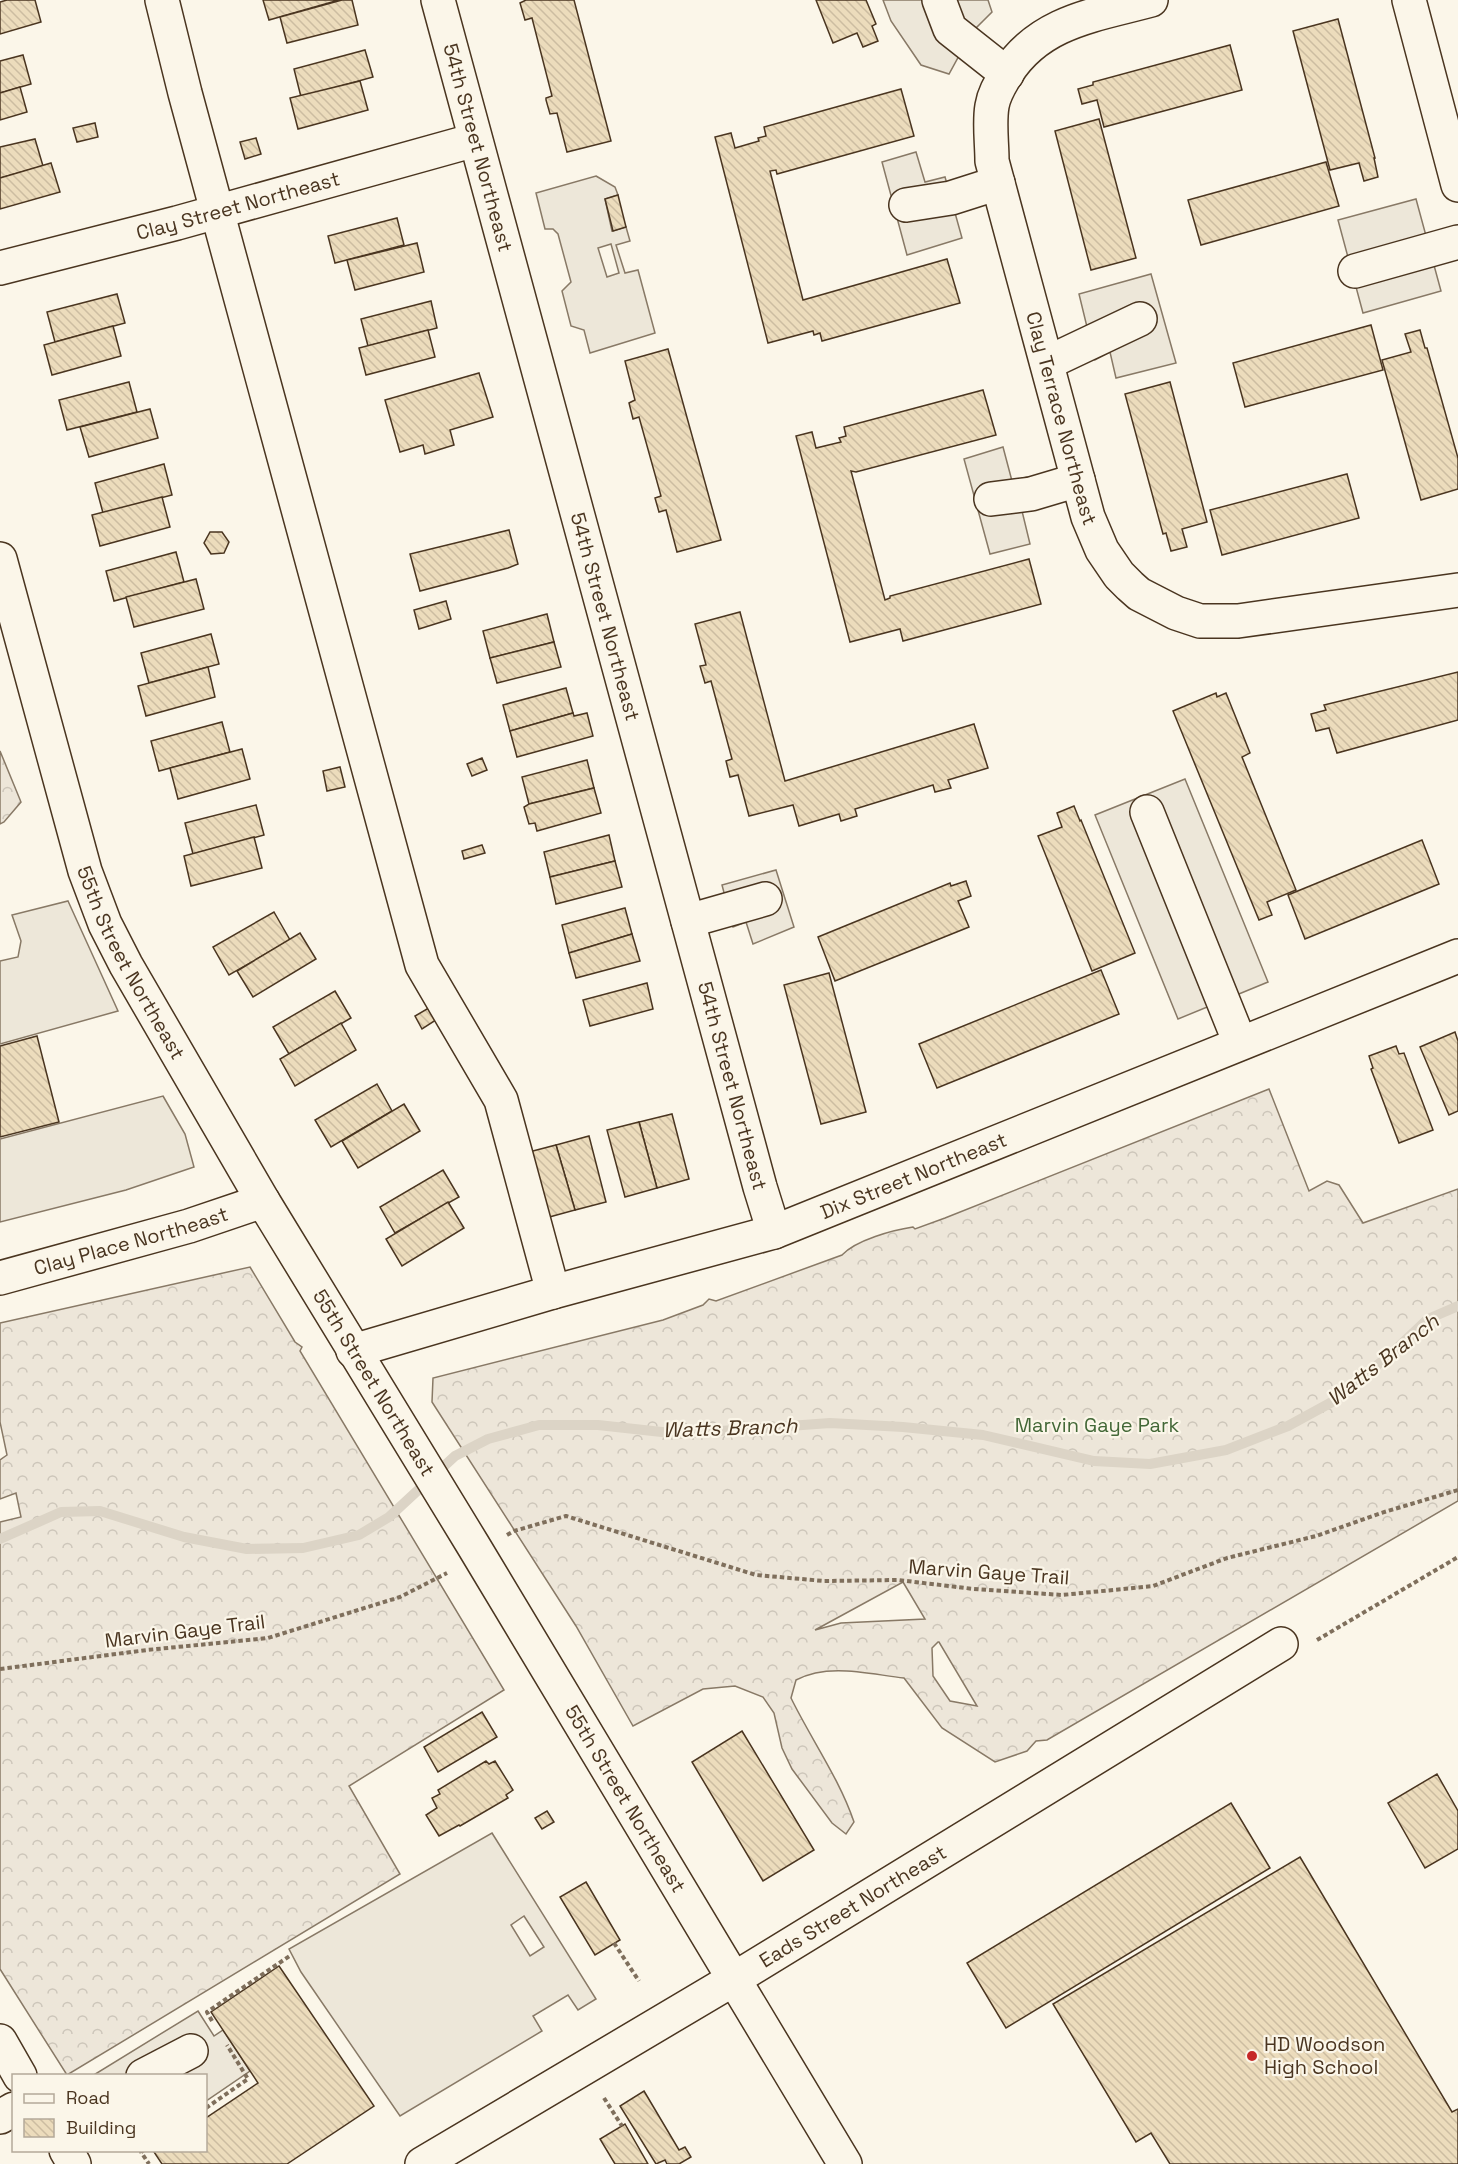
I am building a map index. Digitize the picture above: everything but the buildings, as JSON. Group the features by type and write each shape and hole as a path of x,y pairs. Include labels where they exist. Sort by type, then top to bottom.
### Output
{"street":[{"path":"162,0 185,93 422,965 501,1100 553,1292"},
{"name":"54th Street Northeast","path":"438,0 774,1232"},
{"path":"939,0 950,29 1006,74"},
{"name":"Clay Terrace Northeast","path":"1151,0 1088,17 1046,33 1021,54 1006,74 995,93 992,106 992,161 1078,480 1096,538 1119,575 1139,594 1188,617 1212,622 1238,621 1458,590"},
{"path":"1409,0 1458,185"},
{"name":"Clay Street Northeast","path":"0,268 475,140"},
{"path":"906,205 951,198 998,183"},
{"path":"1355,271 1458,242"},
{"path":"1047,363 1140,319"},
{"path":"991,499 1031,494 1078,480"},
{"name":"55th Street Northeast","path":"0,559 74,833 96,902 134,981 263,1202 473,1545 845,2164"},
{"path":"1147,812 1240,1043"},
{"path":"688,921 765,899"},
{"name":"Dix Street Northeast","path":"353,1351 553,1292 774,1232 1458,956"},
{"name":"Clay Place Northeast","path":"0,1278 189,1226 263,1202"},
{"name":"Eads Street Northeast","path":"423,2164 734,1979 1281,1644"},
{"path":"0,2042 20,2074"},
{"path":"147,2074 191,2051"}],"path":[{"name":"Marvin Gaye Trail","path":"514,1531 566,1516 756,1575 824,1581 898,1580 974,1589 1062,1595 1153,1586 1227,1558 1316,1536 1380,1513 1458,1490"},
{"path":"1281,1644 1298,1650 1458,1557"},
{"name":"Marvin Gaye Trail","path":"0,1669 147,1650 268,1638 400,1597 437,1579"},
{"path":"614,1943 639,1981"},
{"path":"213,2022 207,2012 291,1955"},
{"path":"207,2108 248,2079 225,2041"},
{"path":"599,2090 622,2126"}],"green space":[{"path":"0,751 21,802 0,824"},
{"name":"Marvin Gaye Park","path":"1269,1089 1309,1191 1327,1181 1339,1185 1363,1223 1458,1189 1458,1501 1047,1740 1036,1741 1027,1751 995,1762 942,1728 904,1678 863,1672 835,1671 809,1675 796,1680 791,1698 833,1774 854,1822 846,1834 832,1823 792,1769 782,1748 774,1713 763,1697 735,1686 703,1689 633,1726 576,1626 432,1402 433,1378 663,1320 703,1305 709,1299 716,1301 842,1255 875,1236 905,1228 915,1229","holes":["903,1582 925,1619 841,1623 815,1630","939,1642 977,1706 950,1701 933,1676 932,1648"]},
{"path":"250,1267 295,1342 302,1347 300,1351 504,1690 349,1786 400,1874 69,2074 66,2074 0,1969 0,1522 21,1517 16,1493 0,1499 0,1460 7,1455 0,1422 0,1323"}],"shaded area":[{"path":"883,0 988,0 992,12 972,32 949,74 921,65 891,21"},
{"path":"916,152 925,182 945,177 962,238 907,255 882,162"},
{"path":"596,176 615,187 618,195 605,199 612,231 626,227 630,241 616,245 625,273 638,270 655,333 590,353 584,330 571,326 562,291 571,282 558,234 553,229 545,229 536,193","holes":["611,244 619,273 607,277 598,248"]},
{"path":"1416,199 1441,291 1363,313 1338,220"},
{"path":"1151,274 1176,363 1116,378 1110,352 1095,360 1079,294"},
{"path":"1003,447 1012,481 1027,477 1035,506 1022,511 1030,544 990,554 964,459"},
{"path":"1185,779 1268,982 1178,1019 1095,815"},
{"path":"776,870 794,927 753,944 746,922 733,927 722,885"},
{"path":"68,901 118,1011 0,1044 0,961 18,957 21,941 12,915"},
{"path":"163,1096 185,1134 194,1167 126,1190 0,1222 0,1139"},
{"path":"492,1833 596,1999 578,2010 568,1995 533,2016 542,2031 400,2116 301,1972 289,1949","holes":["524,1916 544,1947 530,1956 511,1925"]},
{"path":"198,2011 214,2036 223,2030 250,2071 207,2100 207,2074 95,2074"}],"waterway":[{"name":"Watts Branch","path":"0,1539 61,1512 100,1511 184,1537 247,1549 303,1548 359,1535 389,1517 455,1456 488,1439 539,1425 598,1425 680,1434 830,1423 903,1427 983,1435 1094,1461 1150,1464 1226,1450 1288,1426 1332,1402 1392,1353 1428,1319 1458,1306"}],"place":[{"name":"HD Woodson High School","path":"1252,2056"}]}
